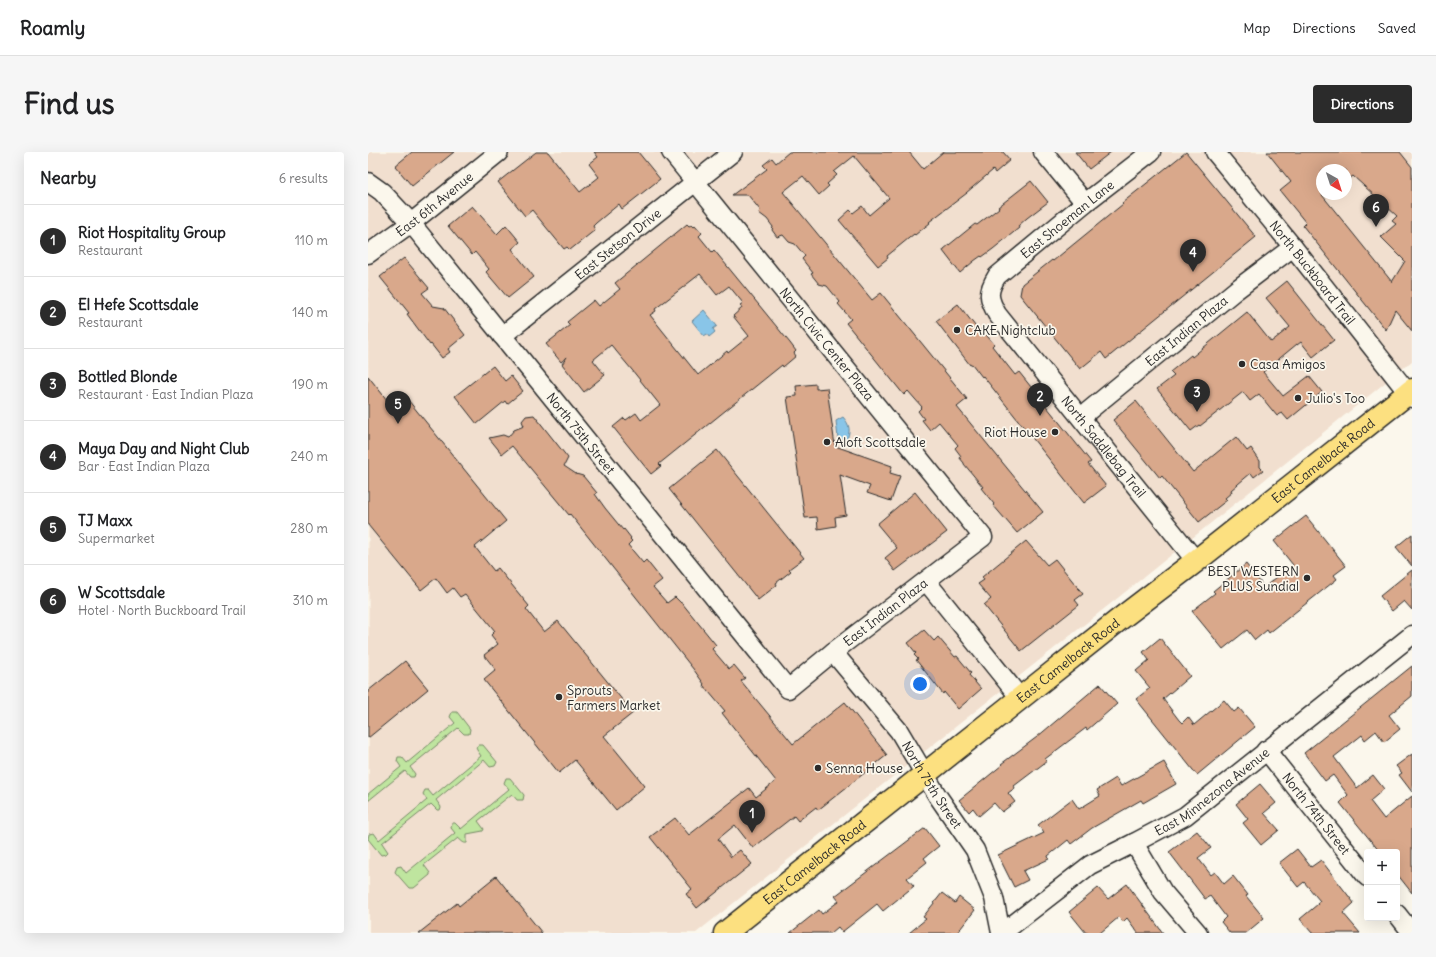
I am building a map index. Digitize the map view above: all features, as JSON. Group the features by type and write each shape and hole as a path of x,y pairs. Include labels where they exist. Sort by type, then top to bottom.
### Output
{"main road":[{"name":"East Camelback Road","path":"725,933 1120,619 1411,394"}],"street":[{"name":"East 6th Avenue","path":"368,254 411,223 499,152"},
{"name":"North Civic Center Plaza","path":"671,152 983,537"},
{"name":"East Stetson Drive","path":"502,336 733,152"},
{"path":"1043,152 1085,203"},
{"name":"East Shoeman Lane","path":"989,291 997,276 1085,203 1151,152"},
{"name":"North Buckboard Trail","path":"1215,152 1411,394"},
{"name":"North 75th Street","path":"368,182 382,192 411,223 788,689"},
{"name":"East Indian Plaza","path":"1081,417 1236,290 1293,247"},
{"name":"North Saddlebag Trail","path":"989,291 991,302 997,314 1196,561"},
{"name":"East Indian Plaza","path":"788,689 833,652 983,537"},
{"path":"926,581 1021,698"},
{"name":"East Minnezona Avenue","path":"1002,933 1090,865 1185,816 1412,635"},
{"name":"North 75th Street","path":"833,652 899,731 937,795 975,850 994,898 1002,933"},
{"name":"North 74th Street","path":"1266,750 1364,873"},
{"path":"1134,843 1163,892 1198,933"},
{"path":"1400,918 1412,933"}],"shaded area":[{"path":"368,152 1412,152 1412,361 1119,597 696,933 369,933"}],"green space":[{"path":"452,712 457,712 470,729 469,734 464,734 458,728 410,767 415,774 414,777 410,777 405,771 368,801 368,794 401,767 397,761 398,757 402,757 407,763 455,723 450,717"},
{"path":"478,745 483,745 497,762 495,766 490,767 484,760 436,800 441,807 440,810 437,810 431,804 382,843 388,852 381,855 368,839 369,834 374,833 379,840 427,800 423,794 425,790 428,790 433,796 481,756 476,748"},
{"path":"506,778 510,778 524,795 523,800 517,800 512,794 478,821 484,829 483,831 467,834 467,843 458,838 424,865 430,875 414,888 409,888 395,872 397,867 401,866 406,873 455,833 451,828 452,823 455,823 461,829 509,789 504,783"}],"water":[{"path":"704,310 717,326 713,329 715,332 709,337 707,334 704,336 692,321"},
{"path":"843,417 849,428 849,434 846,441 838,438 836,421"}],"building":[{"path":"412,152 454,152 412,186 395,166"},
{"path":"536,152 548,152 580,192 599,177 589,164 598,157 594,152 638,152 660,179 622,209 619,204 593,226 595,230 570,250 567,247 564,249 532,210 525,216 498,182"},
{"path":"789,152 909,152 923,169 943,152 1003,152 1010,160 995,173 993,170 967,193 887,256 888,258 878,266 839,220 850,210 853,213 862,206 869,215 889,198 854,156 834,172 837,175 827,184 829,186 819,195 803,176 783,192 872,300 881,293 967,399 957,407 1043,512 1017,533 993,505 994,504 981,488 983,487 959,457 961,456 955,448 958,445 939,422 930,430 922,420 924,419 918,411 922,407 908,391 904,395 846,323 851,319 838,304 840,302 827,286 819,284 811,274 813,273 802,259 805,256 795,244 789,242 783,235 777,237 772,230 773,227 767,219 759,213 760,210 748,195 732,195 767,169 763,165 772,158 776,163"},
{"path":"1075,152 1111,152 1089,169"},
{"path":"1186,152 1256,237 1106,359 1101,352 1080,369 1020,295 1022,284 1052,260 1053,261"},
{"path":"1267,152 1400,152 1412,167 1412,331 1395,310 1386,330 1303,226 1306,223 1280,191 1291,182","holes":["1316,164 1352,164 1352,177 1397,216 1392,221 1396,224 1381,237 1405,261 1392,282 1326,200 1316,200"]},
{"path":"1031,181 1048,202 1027,218 1018,226 1019,228 993,249 974,261 960,273 943,251 944,249 975,224 977,225 999,208 998,207"},
{"path":"472,206 497,234 506,225 520,242 512,249 534,277 508,298 486,272 489,269 475,252 472,255 448,226"},
{"path":"687,224 693,227 695,225 702,233 699,236 712,252 714,250 790,343 796,351 794,353 796,356 783,367 782,365 659,464 661,466 651,474 613,427 624,418 626,420 636,413 641,420 660,405 632,370 611,345 593,360 605,375 584,392 562,364 567,357 561,362 546,344 570,325 567,322 594,300 599,306 620,289 615,283","holes":["700,274 717,295 729,286 743,303 740,305 742,308 733,316 749,336 728,353 727,351 698,375 650,315 656,311 655,309"]},
{"path":"404,258 429,288 422,293 433,306 444,308 465,335 448,349 450,352 442,358 431,344 430,345 407,314 409,313 380,277"},
{"path":"1287,281 1334,340 1313,357 1301,342 1263,372 1283,396 1309,376 1322,392 1288,420 1282,413 1277,416 1259,394 1250,401 1243,392 1200,426 1199,425 1191,431 1157,389 1174,376 1170,372 1191,355 1192,357 1247,312 1271,342 1290,327 1266,298"},
{"path":"958,304 979,331 981,329 994,344 992,346 1015,375 1019,372 1091,462 1088,464 1106,486 1084,503 983,376 982,377 972,364 970,365 936,321"},
{"path":"493,366 505,381 511,376 523,391 507,404 505,401 477,424 455,396"},
{"path":"368,376 391,405 404,395 506,521 475,547 494,571 498,568 529,606 526,609 544,632 558,621 633,713 604,736 645,786 616,810 575,760 559,773 484,680 496,670 484,655 498,644 491,635 495,631 465,594 460,597 453,588 447,593 436,578 421,590 368,525"},
{"path":"816,384 816,389 827,388 835,446 892,466 890,473 900,476 891,501 867,493 870,486 840,475 846,515 835,517 836,526 818,529 817,517 805,518 787,397 797,396 796,386"},
{"path":"1136,401 1193,472 1236,437 1247,451 1251,448 1260,461 1260,467 1263,470 1254,477 1251,473 1231,490 1232,492 1225,498 1227,500 1199,522 1162,476 1160,478 1113,420"},
{"path":"534,415 568,458 564,466 576,474 583,476 597,493 595,494 605,508 631,538 630,539 632,541 628,545 643,563 646,560 662,580 653,587 667,603 675,597 682,603 716,645 712,649 729,669 734,665 745,678 741,681 793,744 845,702 887,755 818,810 816,807 798,821 794,816 753,848 735,825 718,839 731,857 740,850 752,864 697,908 686,894 692,889 650,837 675,818 689,835 749,788 756,797 776,781 722,713 725,711 703,685 704,684 694,670 570,514 569,515 512,446 502,454 489,438 503,435 508,437 514,430 524,426 522,421 526,416"},
{"path":"717,450 804,558 789,569 791,571 776,583 777,585 758,600 669,489"},
{"path":"915,492 947,532 895,571 885,558 897,548 877,524"},
{"name":"BEST WESTERN PLUS Sundial","path":"1306,516 1346,566 1334,575 1337,579 1269,633 1267,630 1255,640 1247,630 1223,649 1192,611 1215,593 1213,591 1246,564 1264,587 1293,565 1274,541"},
{"path":"1412,534 1412,566 1396,547"},
{"path":"1026,541 1047,565 1055,559 1083,594 1075,600 1079,605 1021,651 984,605 991,599 978,584 984,580 982,577"},
{"path":"1412,570 1412,610 1404,601 1392,611 1380,596"},
{"path":"924,630 934,641 938,637 955,657 957,656 971,673 969,675 981,689 958,709 944,692 943,694 916,660 918,659 914,655 916,653 908,643"},
{"path":"1160,638 1190,676 1163,699 1182,723 1188,717 1194,725 1224,700 1234,712 1239,708 1255,727 1197,775 1136,699 1150,688 1136,671 1149,660 1143,652"},
{"path":"405,661 428,689 368,738 368,691"},
{"path":"1412,666 1412,696 1389,715 1400,729 1384,742 1376,731 1365,740 1362,735 1334,757 1357,788 1373,775 1384,789 1370,801 1384,819 1412,796 1412,893 1400,878 1400,849 1378,849 1340,803 1348,795 1333,775 1325,781 1304,753"},
{"path":"1100,684 1117,704 1087,730 1086,728 1045,759 1047,761 1014,786 1015,788 1008,793 1015,802 1002,812 994,803 979,816 973,808 969,812 959,800"},
{"path":"1412,754 1412,792 1399,775 1402,773 1396,766"},
{"path":"1164,762 1176,784 1143,803 1141,800 1092,828 1071,844 1068,840 1048,856 1049,859 1023,871 1028,880 1014,887 998,855 1044,833 1038,825 1072,799 1079,809 1100,796 1097,790 1116,778 1121,786"},
{"path":"1260,784 1276,803 1264,813 1279,830 1261,845 1243,823 1248,819 1236,804"},
{"path":"925,828 939,846 924,858 927,862 907,878 914,886 883,911 877,904 842,932 838,927 831,933 790,933 819,910 822,914 839,901 835,896"},
{"path":"1197,831 1211,848 1198,858 1211,875 1215,872 1224,884 1233,876 1248,895 1246,896 1264,918 1246,933 1230,933 1221,922 1226,917 1210,896 1205,899 1169,852"},
{"path":"1297,849 1311,867 1321,860 1354,903 1343,913 1360,933 1312,933 1300,919 1320,901 1304,882 1298,887 1279,863"},
{"path":"496,876 542,933 419,933 457,903 459,906"},
{"path":"1127,884 1163,933 1138,933 1127,918 1123,922 1119,917 1100,933 1086,933 1069,912 1098,888 1108,899"},
{"path":"942,893 955,903 959,897 975,910 957,933 909,933 926,919 923,917"}],"place":[{"name":"W Scottsdale","path":"1376,227"},
{"name":"Maya Day and Night Club","path":"1193,272"},
{"name":"CAKE Nightclub","path":"957,330"},
{"name":"Casa Amigos","path":"1242,364"},
{"name":"Julio's Too","path":"1298,398"},
{"name":"Bottled Blonde","path":"1197,412"},
{"name":"El Hefe Scottsdale","path":"1040,416"},
{"name":"TJ Maxx","path":"398,424"},
{"name":"Riot House","path":"1055,432"},
{"name":"Aloft Scottsdale","path":"827,442"},
{"name":"BEST WESTERN PLUS Sundial","path":"1307,578"},
{"name":"Sprouts Farmers Market","path":"559,697"},
{"name":"Senna House","path":"818,768"},
{"name":"Riot Hospitality Group","path":"752,833"}]}
